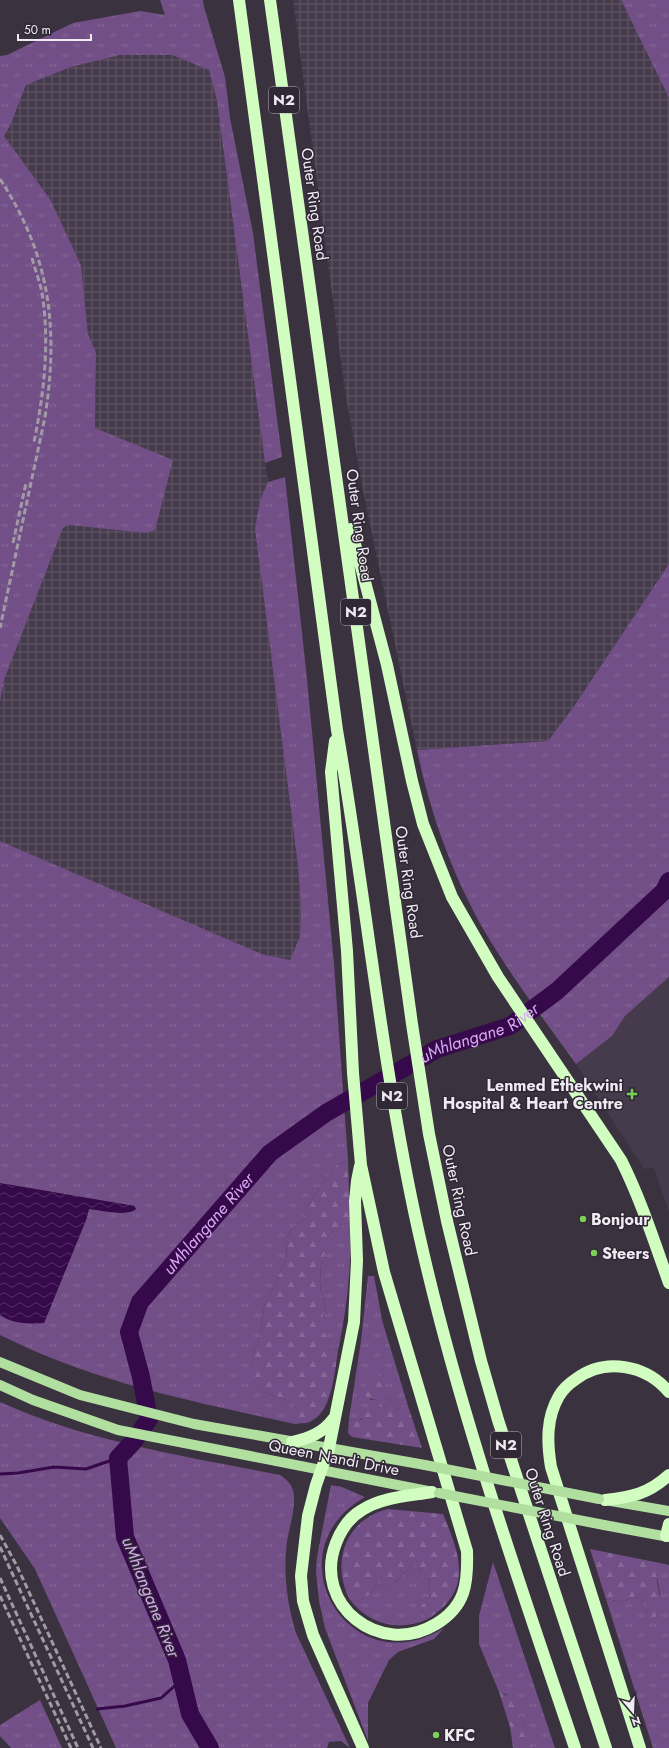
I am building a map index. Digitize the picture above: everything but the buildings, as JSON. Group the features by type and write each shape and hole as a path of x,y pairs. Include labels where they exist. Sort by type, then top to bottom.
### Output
{"highway":[{"name":"N2","path":"239,0 337,730 350,806 401,1148 419,1234 455,1380 478,1456 575,1748"},
{"name":"Outer Ring Road","path":"270,0 338,479 412,1024 429,1134 463,1288 498,1420 606,1748"},
{"path":"338,479 387,665 412,781 423,824 452,897 498,977 621,1160 636,1189 669,1283"},
{"path":"337,730 331,772 347,951 353,1073 361,1165 384,1272 460,1524 467,1557 464,1592 455,1608 440,1622 421,1632 410,1635 389,1634 370,1628 346,1611 336,1592 330,1564 340,1534 351,1518 361,1510 376,1503 435,1493"},
{"path":"361,1165 356,1181 354,1201 357,1261 354,1322 329,1448 308,1516 301,1576 303,1601 308,1621 318,1648 363,1748"},
{"path":"640,1748 551,1467 548,1433 552,1413 559,1396 570,1383 583,1373 597,1368 613,1366 628,1367 642,1371 654,1378 669,1392"},
{"path":"292,1442 317,1435 326,1428 336,1415"},
{"path":"602,1500 638,1495 659,1485 669,1475"},
{"path":"668,1537 669,1524"}],"main road":[{"name":"Queen Nandi Drive","path":"0,1362 80,1395 194,1424 425,1465 602,1500 669,1511"},
{"name":"Queen Nandi Drive","path":"0,1385 33,1400 118,1430 435,1493 668,1537"}],"shaded area":[{"path":"293,0 621,0 669,98 669,564 572,709 548,741 417,750 363,490 345,391"},
{"path":"120,55 172,55 209,70 217,101 268,482 260,500 276,687 298,866 301,910 300,936 290,960 262,954 0,841 0,702 4,680 63,528 69,525 95,428 96,352 88,334 81,265 50,199 4,136 10,126 26,85 71,67"},
{"name":"Lenmed Ethekwini Hospital & Heart Centre","path":"669,977 669,1212 654,1168 644,1169 576,1064 612,1036 625,1016"}],"green space":[{"path":"160,0 203,0 225,77 230,118 253,233 282,457 265,463 217,101 209,70 172,55 120,55 71,67 26,85 10,126 4,136 50,199 81,265 88,334 96,352 95,428 173,460 155,530 146,533 69,525 63,528 4,680 0,702 0,56 7,55 73,23 140,11 165,15"},
{"path":"621,0 669,0 669,98"},
{"path":"285,477 307,679 334,964 348,1160 336,1165 310,1202 303,1218 291,1230 287,1238 286,1260 264,1308 261,1331 251,1363 262,1391 291,1402 295,1408 295,1424 144,1389 72,1366 36,1352 0,1335 0,1315 21,1323 44,1323 86,1220 89,1209 122,1213 136,1209 134,1206 0,1183 0,841 262,954 290,960 300,936 301,910 298,866 255,529 260,500 268,482"},
{"path":"669,564 669,977 625,1016 612,1036 576,1064 532,1004 501,958 466,897 455,873 437,825 429,800 417,750 548,741 572,709"},
{"path":"348,1160 350,1222 333,1231 321,1265 321,1293 325,1304 323,1330 330,1343 338,1351 332,1389 324,1408 319,1415 309,1422 295,1424 295,1408 291,1402 262,1391 253,1384 250,1374 251,1363 261,1331 264,1308 286,1260 287,1238 291,1230 303,1218 310,1202 336,1165"},
{"path":"350,1222 348,1287 338,1351 330,1344 323,1330 325,1304 321,1293 321,1264 333,1230"},
{"path":"368,1276 374,1276 382,1320 408,1406 402,1406 397,1410 395,1404 385,1397 370,1378 368,1384 370,1400 377,1399 380,1403 380,1408 357,1421 349,1419 361,1341"},
{"path":"373,1374 378,1374 382,1379 382,1385 386,1389 385,1397 395,1404 397,1410 402,1406 408,1406 422,1448 352,1437 348,1433 349,1419 357,1421 362,1419 362,1413 367,1409 380,1408 380,1403 377,1399 367,1398 363,1389"},
{"path":"0,1402 33,1416 102,1438 173,1454 280,1475 286,1479 292,1487 294,1493 293,1514 287,1542 285,1565 288,1599 293,1622 296,1633 350,1748 341,1741 329,1742 327,1748 116,1748 35,1569 0,1518"},
{"path":"331,1485 342,1487 365,1497 337,1521 324,1549 323,1578 333,1605 352,1627 378,1640 410,1642 444,1628 434,1639 398,1652 389,1660 368,1703 368,1741 325,1628 319,1601 316,1572 317,1557"},
{"path":"388,1509 443,1514 449,1529 458,1558 459,1571 457,1584 452,1596 443,1608 428,1619 423,1613 421,1606 430,1597 428,1589 430,1581 420,1572 419,1565 412,1566 390,1587 378,1583 369,1595 357,1602 350,1600 344,1586 342,1557 352,1532 373,1514"},
{"path":"590,1549 660,1563 657,1571 657,1578 660,1606 654,1619 648,1615 642,1599 636,1596 622,1602 606,1599"},
{"path":"493,1562 555,1748 534,1748 528,1738 521,1716 506,1694 499,1692 479,1644 479,1616"},
{"path":"660,1563 669,1565 669,1748 653,1748 606,1599 622,1602 636,1596 642,1599 648,1615 660,1594 656,1572"},
{"path":"419,1564 420,1572 430,1581 428,1589 430,1597 423,1613 428,1619 406,1625 386,1624 358,1609 350,1600 357,1602 369,1595 378,1583 390,1587 412,1566"},
{"path":"499,1692 506,1695 517,1708 534,1748 513,1748 510,1727"},
{"path":"40,1700 62,1748 11,1748 0,1736 0,1725"}],"water":[{"path":"0,1183 134,1206 136,1209 127,1213 121,1213 89,1209 86,1220 44,1323 21,1323 0,1315"}],"waterway":[{"name":"uMhlangane River","path":"210,1748 190,1714 177,1660 125,1537 118,1458 134,1441 149,1419 141,1377 129,1332 140,1302 270,1153 326,1113 437,1049 510,1026 557,991 664,891 669,881"},
{"path":"0,1474 18,1473 54,1467 86,1469 118,1458"},
{"path":"97,1709 125,1706 161,1698 178,1683 178,1665"}],"railway":[{"path":"0,179 17,207 30,236 40,264 50,323 51,353 45,417 0,628"},
{"path":"32,258 42,293 46,330 43,387 34,442"},
{"path":"13,543 26,483"},
{"path":"0,1535 17,1566 101,1748"},
{"path":"0,1547 93,1748"},
{"path":"0,1578 78,1748"},
{"path":"0,1596 71,1748"}],"place":[{"name":"Lenmed Ethekwini Hospital & Heart Centre","path":"632,1094"},
{"name":"Bonjour","path":"583,1219"},
{"name":"Steers","path":"594,1253"},
{"name":"KFC","path":"436,1735"}]}
